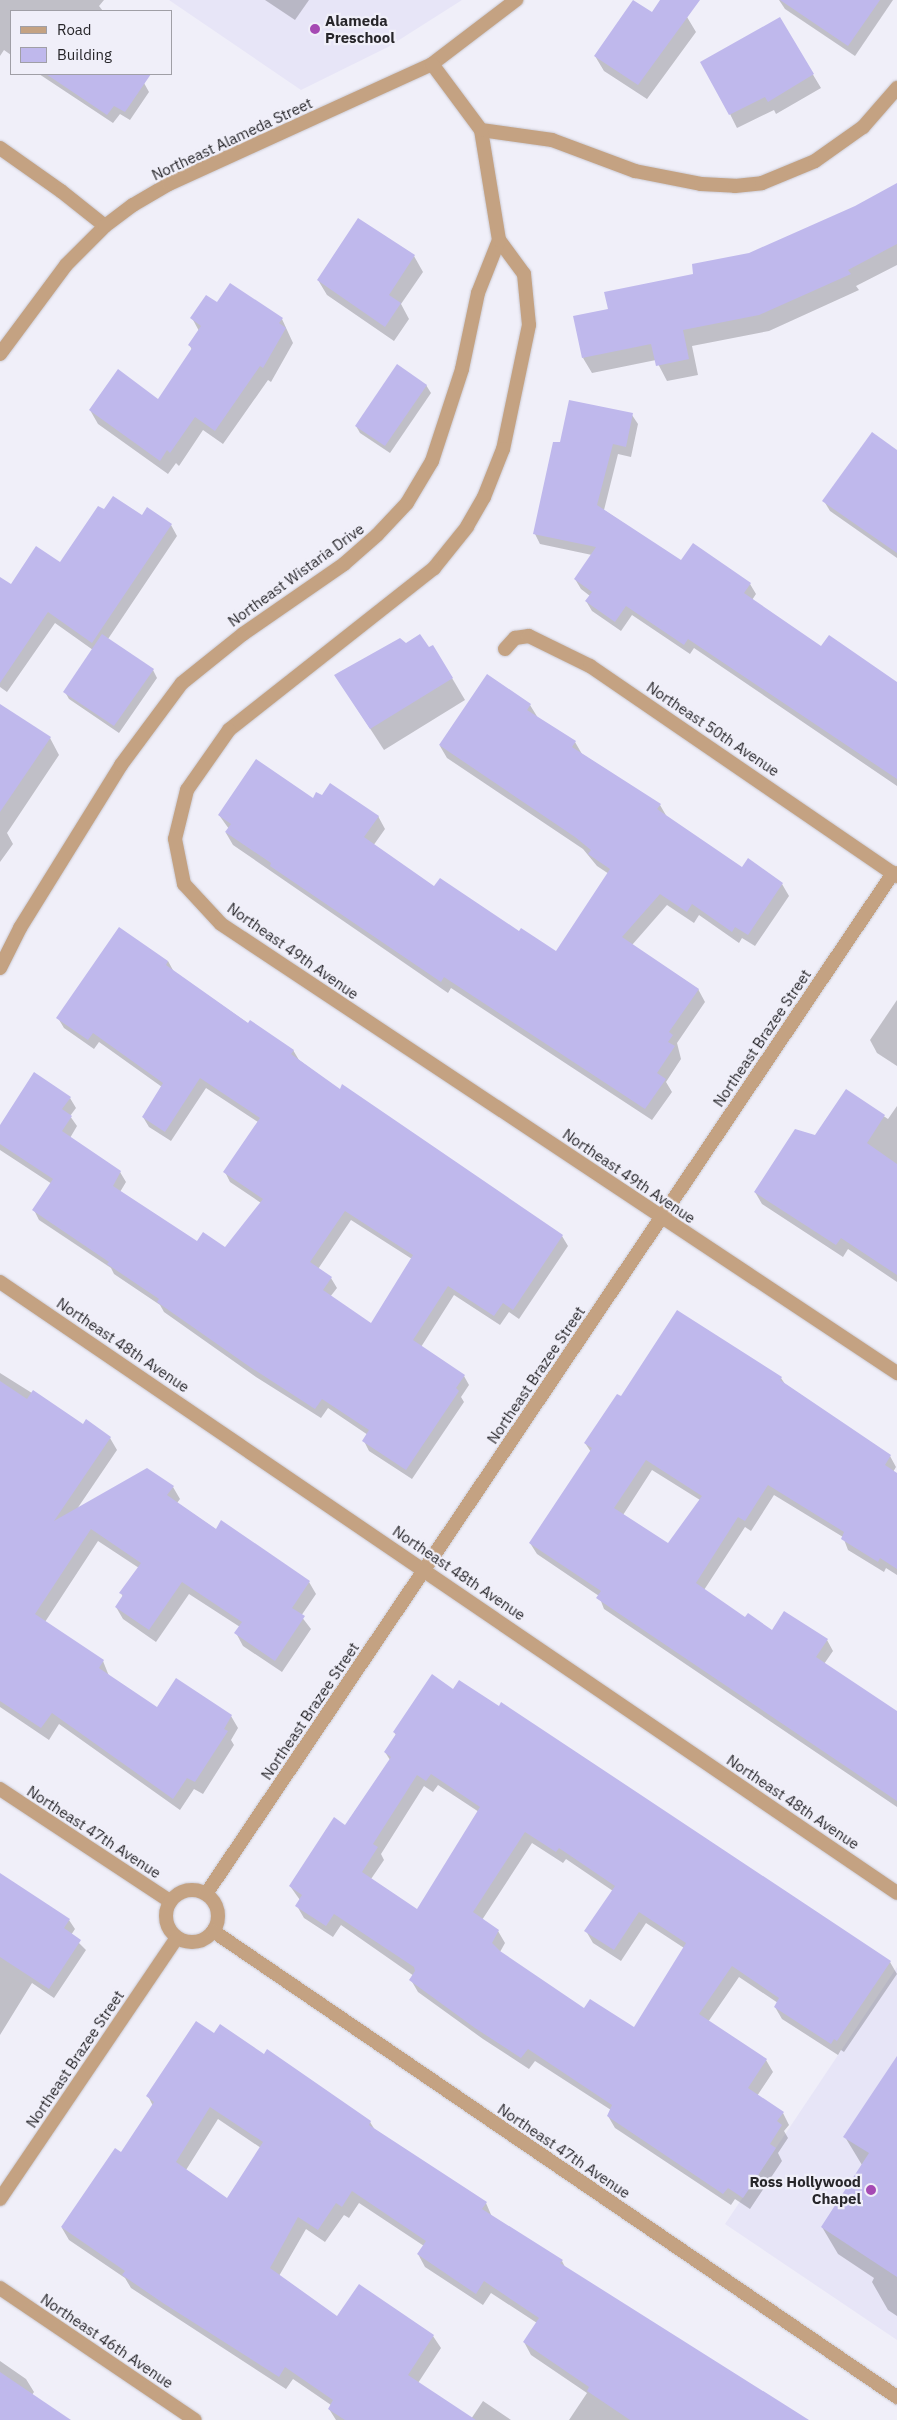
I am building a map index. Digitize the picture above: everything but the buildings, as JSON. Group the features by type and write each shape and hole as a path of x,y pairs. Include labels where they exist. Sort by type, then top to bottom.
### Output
{"street":[{"name":"Northeast Alameda Street","path":"0,354 60,272 105,226 169,184 432,64 516,0"},
{"path":"432,64 481,130 499,240"},
{"path":"481,130 552,140 635,171 667,178 701,184 753,184 783,176 839,147 863,127 897,88"},
{"path":"0,148 105,226"},
{"name":"Northeast Wistaria Drive","path":"0,968 20,928 121,765 182,683 243,634 344,564 378,535 407,503 432,461 443,436 462,369 478,293 499,240"},
{"name":"Northeast 49th Avenue","path":"499,240 524,274 529,325 503,449 484,497 468,527 434,568 230,730 187,790 175,839 184,884 221,924 897,1373"},
{"name":"Northeast 50th Avenue","path":"505,649 515,638 529,636 590,666 895,875"},
{"name":"Northeast Brazee Street","path":"206,1894 426,1570 660,1217 895,875"},
{"name":"Northeast 48th Avenue","path":"0,1282 426,1570 897,1893"},
{"name":"Northeast 47th Avenue","path":"0,1789 170,1901"},
{"path":"194,1890 206,1894 217,1910 213,1931 200,1942 190,1943 177,1938 166,1920 170,1901 184,1891 194,1890"},
{"name":"Northeast 47th Avenue","path":"213,1931 897,2397"},
{"name":"Northeast Brazee Street","path":"0,2199 177,1938"},
{"name":"Northeast 46th Avenue","path":"0,2288 195,2420"}],"shaded area":[{"name":"Alameda Preschool","path":"169,0 462,0 388,47 301,90"},
{"path":"897,1967 897,2340 725,2224"}],"place":[{"name":"Alameda Preschool","path":"315,29"},
{"name":"Ross Hollywood Chapel","path":"871,2190"}]}
